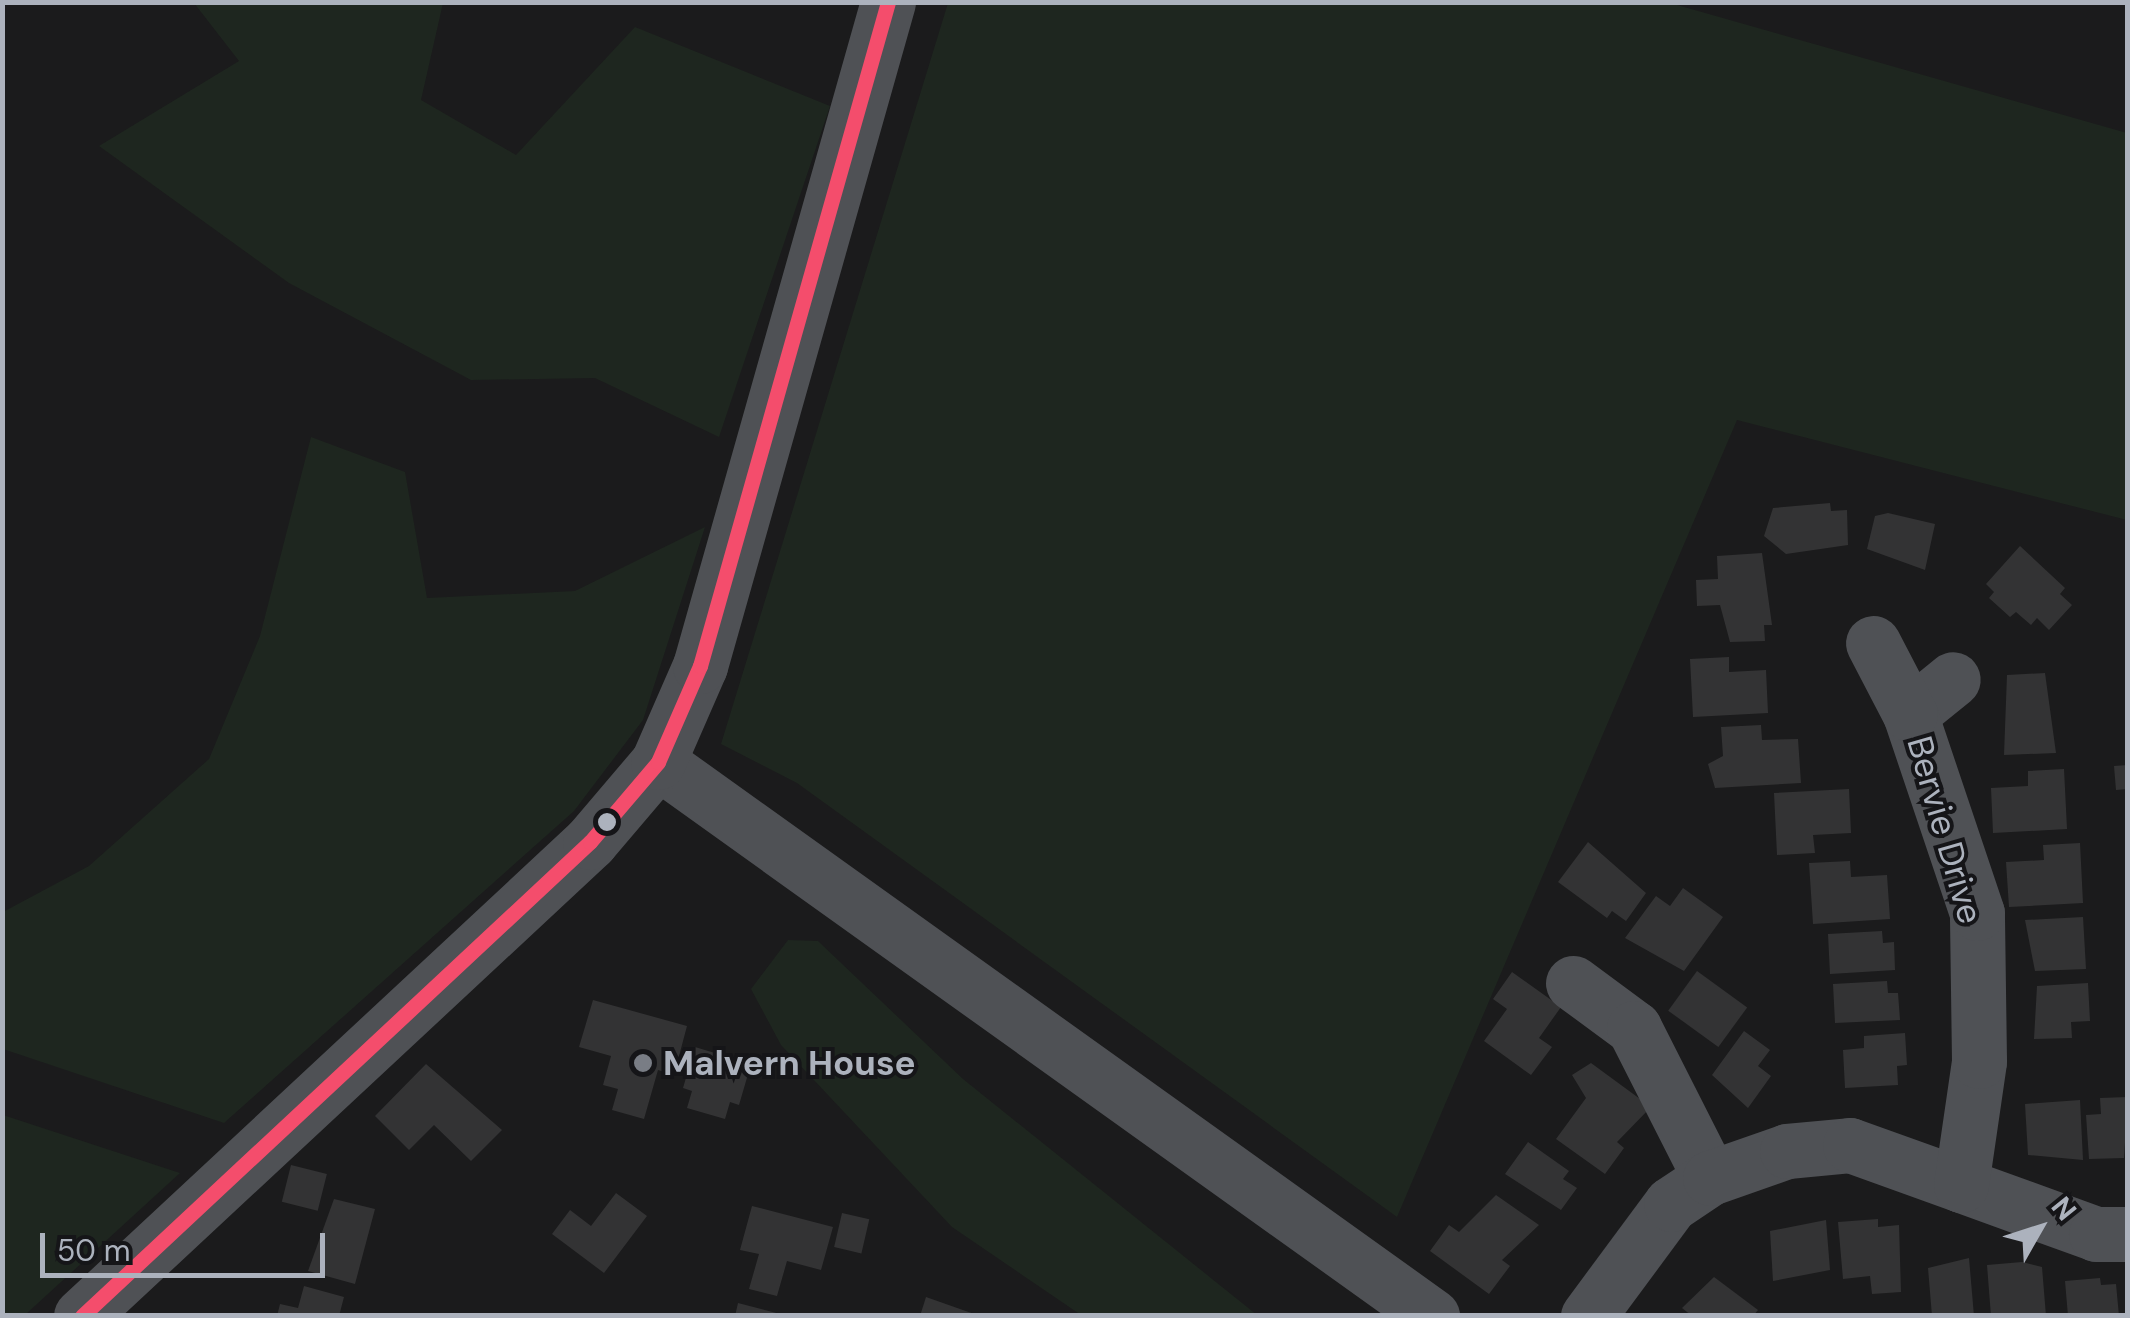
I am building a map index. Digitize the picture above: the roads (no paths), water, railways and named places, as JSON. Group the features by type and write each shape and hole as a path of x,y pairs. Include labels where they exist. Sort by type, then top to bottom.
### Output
{"street":[{"path":"82,1316 590,842 658,762 700,666 888,2"},
{"name":"Bervie Drive","path":"1874,643 1910,714 1976,913 1979,1060 1962,1186"},
{"name":"Bervie Drive","path":"1910,714 1954,679"},
{"path":"658,762 1432,1316"},
{"path":"1573,983 1634,1028 1710,1178"},
{"path":"1588,1316 1671,1204 1710,1178 1787,1151 1850,1145 2096,1234 2128,1234"}],"place":[{"name":"Malvern House","path":"643,1063"}]}
